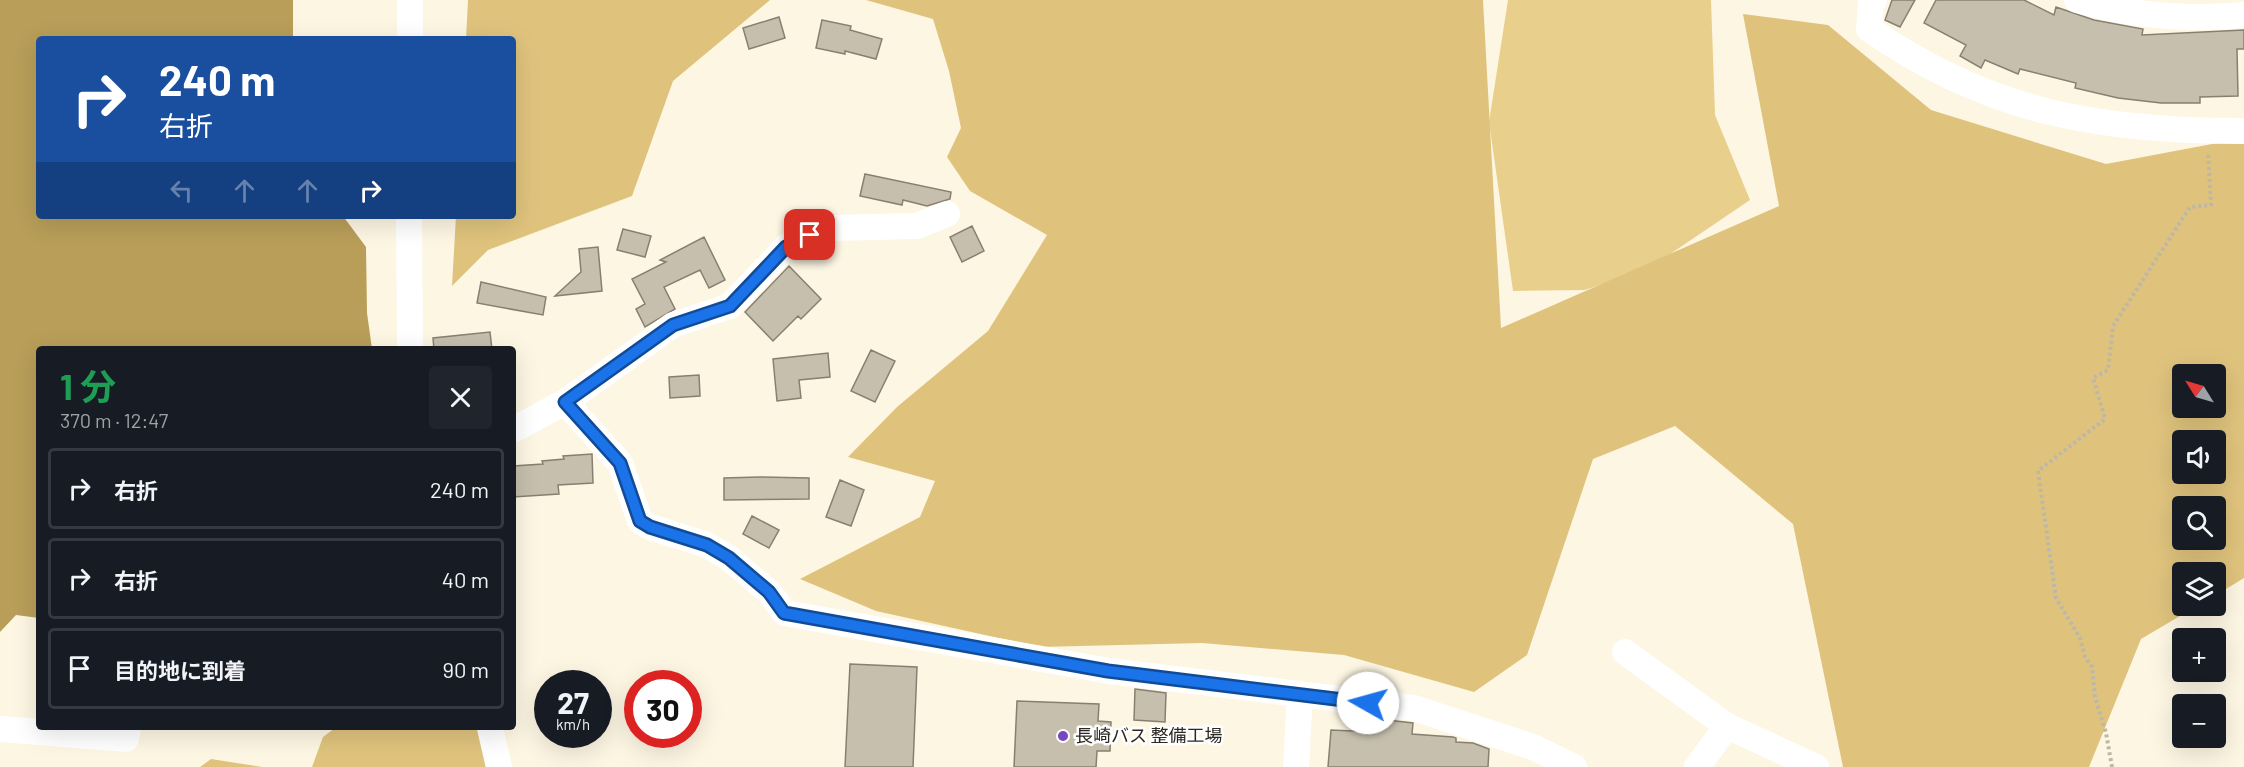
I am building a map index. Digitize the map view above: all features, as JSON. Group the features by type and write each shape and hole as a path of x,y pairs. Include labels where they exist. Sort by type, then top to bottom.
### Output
{"street":[{"path":"410,0 410,36"},
{"path":"1874,0 1871,4 1869,29 1904,53 1999,98 2045,112 2111,125 2157,130 2244,131"},
{"path":"2077,0 2116,11 2154,15 2191,17 2244,15"},
{"path":"516,428 565,402 673,325 730,306 786,247 810,235 828,228 917,226 947,214"},
{"path":"409,219 410,346"},
{"path":"565,402 620,463 640,521 650,527 707,545 729,558 769,592 784,613 1108,671 1300,694 1436,714 1533,747 1574,767"},
{"path":"1625,652 1727,726 1816,767"},
{"path":"1296,767 1300,694"},
{"path":"1697,767 1727,726"},
{"path":"0,729 126,739 128,730"},
{"path":"490,730 499,767"}],"path":[{"path":"2112,767 2106,733 2095,697 2092,667 2085,657 2080,638 2056,598 2038,471 2105,419 2093,378 2108,370 2113,326 2190,207 2211,205 2207,131"}],"shaded area":[{"path":"0,0 293,0 293,36 36,36 36,219 345,219 366,247 367,313 372,346 36,346 36,618 16,615 0,632"},
{"path":"468,0 770,0 673,81 632,196 488,250 452,286 456,219 516,219 516,36 466,36"},
{"path":"866,0 1483,0 1501,328 1779,206 1743,14 1828,25 1931,110 2106,164 2244,138 2244,578 2226,589 2226,562 2172,562 2172,616 2180,616 2141,639 2089,767 1843,767 1793,524 1675,426 1593,459 1527,655 1474,692 1344,655 1202,643 1039,647 876,611 800,579 920,517 935,481 848,457 897,407 988,331 1047,235 970,191 947,157 961,128 949,71 933,19"},
{"path":"1508,0 1711,0 1715,115 1750,200 1651,267 1585,290 1513,291 1489,122"},
{"path":"332,730 483,730 491,767 312,767 323,737"},
{"path":"211,759 262,767 200,767"}],"building":[{"path":"1892,0 1915,0 1900,27 1885,20"},
{"path":"1936,0 2024,0 2054,15 2056,7 2094,20 2143,29 2142,35 2244,30 2244,49 2237,49 2238,96 2200,97 2200,103 2161,103 2118,98 2075,88 2076,83 2020,69 2018,74 1985,60 1981,68 1960,56 1966,45 1924,23"},
{"path":"779,17 785,38 749,49 743,28"},
{"path":"822,20 851,26 850,30 882,39 876,59 845,51 845,54 816,48"},
{"path":"865,174 951,192 950,199 927,206 903,200 902,205 860,196"},
{"path":"972,226 984,251 962,262 950,237"},
{"path":"623,229 651,236 645,257 617,250"},
{"path":"704,237 725,280 709,288 700,270 664,287 675,309 645,327 636,309 645,304 632,279 666,262 660,260"},
{"path":"598,247 602,291 555,296 581,272 579,249"},
{"path":"789,266 821,299 801,319 798,316 773,341 745,312"},
{"path":"481,282 546,297 543,315 477,303"},
{"path":"490,332 492,346 434,346 433,338"},
{"path":"871,350 895,361 875,402 851,391"},
{"path":"828,353 830,377 799,380 801,398 777,401 773,359"},
{"path":"699,375 700,396 670,398 669,377"},
{"path":"592,454 593,483 558,485 559,494 516,497 516,466 543,464 542,461 564,459 563,456"},
{"path":"724,478 809,478 809,499 724,500"},
{"path":"840,480 864,490 851,526 826,517"},
{"path":"752,516 779,530 769,548 743,534"},
{"path":"850,664 917,667 913,767 845,767"},
{"path":"1135,689 1166,693 1165,722 1134,720"},
{"name":"長崎バス 整備工場","path":"1017,701 1099,704 1098,721 1111,722 1110,751 1097,751 1096,767 1014,767"},
{"path":"1378,719 1413,723 1412,734 1453,737 1456,738 1456,742 1473,743 1489,749 1488,767 1328,767 1331,730 1377,732"}],"place":[{"name":"長崎バス 整備工場","path":"1063,736"}],"route":[{"path":"810,235 786,247 730,306 673,325 565,402 620,463 640,521 650,527 707,545 729,558 769,592 776,605 784,613 800,617 1108,671 1368,703"}]}
